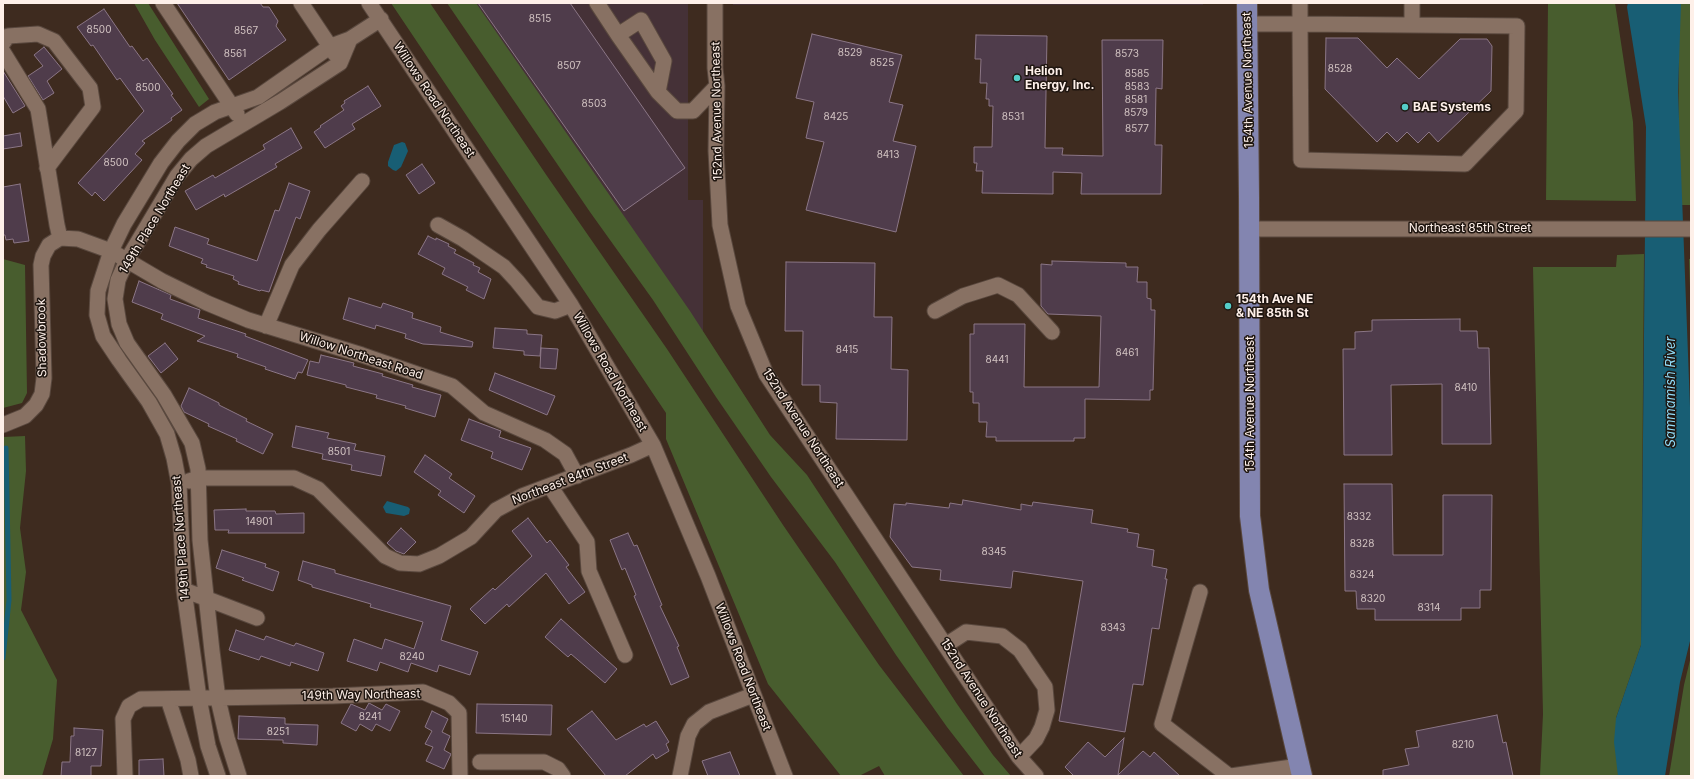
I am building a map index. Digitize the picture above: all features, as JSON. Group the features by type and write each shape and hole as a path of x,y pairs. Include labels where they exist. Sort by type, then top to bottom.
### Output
{"main road":[{"name":"154th Avenue Northeast","path":"1247,3 1250,229 1250,516 1258,590 1300,771"}],"street":[{"path":"163,3 243,123"},
{"path":"301,3 331,46 340,63"},
{"name":"Willows Road Northeast","path":"369,3 571,305 653,445 708,576 785,776"},
{"path":"597,3 658,92 677,111 693,111 717,86"},
{"name":"152nd Avenue Northeast","path":"715,3 715,68 717,86 716,151 720,225 738,306 766,374 1019,757 1036,776"},
{"path":"1247,24 1300,24 1518,26 1516,111 1465,164 1301,160 1300,24 1300,3"},
{"path":"1412,3 1412,25"},
{"name":"149th Place Northeast","path":"218,776 208,746 199,698 184,590 179,484 174,458 167,434 149,402 103,336 97,315 98,291 111,251 124,224 161,163 178,141 195,124 215,112 258,97 331,46 350,39 381,19"},
{"path":"618,35 641,20 664,61 658,92"},
{"path":"3,43 8,36 38,34 54,41 90,88 93,107 47,168"},
{"path":"340,63 350,39"},
{"path":"3,52 38,109 60,238 78,239 111,251 127,260"},
{"name":"149th Place Northeast","path":"239,776 227,738 218,699 200,540 199,478 192,443 164,395 127,343 120,324 115,299 118,280 127,260 177,176 191,159 206,146 280,102 340,63"},
{"path":"266,326 292,265 319,230 362,181"},
{"path":"438,225 463,239 504,267 538,307 555,311 571,305"},
{"name":"Northeast 85th Street","path":"1250,229 1691,229"},
{"name":"Shadowbrook","path":"3,424 25,416 36,405 42,394 44,378 41,265 43,256 49,245 60,238"},
{"name":"Willow Northeast Road","path":"127,260 162,281 207,303 266,326 362,355 452,386 484,413 545,440 565,454 577,476"},
{"path":"935,311 963,296 998,285 1018,295 1052,332"},
{"name":"Northeast 84th Street","path":"179,484 199,478 294,478 318,489 385,556 400,563 420,564 439,556 471,537 496,510 522,496 631,455 653,445"},
{"path":"550,486 587,542 589,571 625,655"},
{"path":"184,590 257,618"},
{"path":"1200,592 1162,724 1230,776 1300,771"},
{"path":"946,645 966,632 1002,636 1020,650 1046,687 1047,710 1042,727 1036,739 1019,757"},
{"name":"149th Way Northeast","path":"218,699 423,692 449,703 459,713 460,776"},
{"path":"680,776 688,736 694,724 709,712 753,695"},
{"path":"125,776 123,719 129,706 141,699 218,699"},
{"path":"168,699 188,760 191,776"},
{"path":"480,762 544,762 558,769 563,776"}],"shaded area":[{"path":"467,3 688,3 688,200 703,200 703,336"},
{"path":"733,3 1203,3 1203,5 733,5"}],"green space":[{"path":"134,3 148,3 209,99 199,107 155,40"},
{"path":"391,3 430,3 547,176 667,349 783,525 879,665 964,776 885,776 879,766 859,776 841,776 768,684 666,439 666,413"},
{"path":"447,3 476,3 690,311 770,435 807,475 957,704 993,755 1011,776 985,776 947,727 896,655 835,562 771,477 716,397 653,300 590,212"},
{"path":"1548,3 1615,3 1633,122 1636,201 1546,200"},
{"path":"1679,3 1691,3 1691,205 1678,205"},
{"path":"1644,254 1641,645 1616,718 1619,776 1540,776 1543,714 1533,267 1616,267 1617,255"},
{"path":"3,259 25,265 27,393 22,403 3,408"},
{"path":"1689,259 1691,259 1691,317"},
{"path":"25,436 26,471 20,528 26,572 21,610 57,680 53,739 42,776 3,776 3,437"},
{"path":"1691,656 1691,776 1669,776 1684,685"}],"water":[{"name":"Sammamish River","path":"1628,3 1681,3 1678,92 1691,433 1691,637 1680,682 1665,776 1618,776 1614,742 1616,718 1641,645 1646,127 1627,7"},
{"path":"402,142 405,143 408,151 401,167 396,171 388,166 388,162 394,145"},
{"path":"387,501 408,507 410,509 409,514 404,516 386,513 383,507"}],"building":[{"path":"177,3 260,3 263,7 269,7 278,21 276,26 286,40 229,80"},
{"path":"478,3 570,3 685,168 624,211"},
{"path":"104,9 130,47 132,46 143,61 147,58 173,94 171,95 182,110 171,118 172,120 142,141 145,143 135,154 142,160 104,201 95,192 92,196 78,183 144,111 120,78 117,80 93,45 91,46 77,27"},
{"path":"812,34 902,55 889,102 903,105 893,141 916,146 896,232 806,210 824,142 806,138 814,102 796,98"},
{"path":"976,35 1047,36 1045,148 1063,148 1062,155 1103,156 1102,40 1163,40 1162,89 1156,88 1155,145 1162,145 1161,194 1081,194 1082,173 1053,172 1053,194 982,193 983,171 976,171 977,163 974,163 974,147 992,147 993,106 989,106 989,99 986,99 987,83 980,83 981,59 975,59"},
{"path":"1326,38 1358,38 1387,68 1397,58 1419,79 1460,39 1487,39 1492,46 1491,91 1438,142 1429,132 1418,143 1407,132 1397,142 1387,132 1377,142 1325,89"},
{"path":"44,47 62,69 47,81 54,93 43,100 28,76 43,66 34,55"},
{"path":"3,71 25,106 13,113 3,96"},
{"path":"368,86 381,106 352,124 355,129 325,148 314,132 321,127 320,126 344,110 341,106 345,103 344,101"},
{"path":"291,128 302,148 275,164 277,167 225,197 224,194 196,210 185,191 213,175 215,178 265,149 263,145"},
{"path":"20,133 22,146 3,149 3,136"},
{"path":"422,164 435,183 419,194 406,175"},
{"path":"289,183 310,191 300,219 296,217 269,292 260,291 238,284 239,282 233,279 234,276 206,267 207,265 201,263 203,259 169,246 175,227 209,239 207,244 257,261 275,210 279,211"},
{"path":"20,184 29,241 14,243 13,239 6,240 5,235 3,235 3,187"},
{"path":"428,236 449,244 448,246 456,250 454,253 474,263 473,265 480,268 478,272 491,279 484,299 466,290 468,287 442,274 445,268 418,254"},
{"path":"1052,261 1126,263 1126,267 1138,267 1137,282 1147,282 1147,298 1151,299 1151,310 1155,310 1153,390 1150,390 1150,400 1085,399 1085,438 1074,438 1074,441 996,441 996,437 986,437 987,422 979,422 979,403 973,403 973,392 970,392 970,334 974,334 974,324 1025,324 1024,387 1099,387 1101,316 1048,314 1041,306 1041,264 1052,265"},
{"path":"786,262 875,263 874,317 892,317 891,369 908,370 907,440 836,439 837,403 820,402 820,385 802,385 803,331 785,331"},
{"path":"139,281 171,295 170,299 200,310 198,318 246,334 245,336 308,360 302,373 298,372 295,379 265,369 266,367 237,357 238,354 197,341 205,336 161,319 163,314 132,302"},
{"path":"349,298 381,308 383,303 413,313 412,318 441,327 440,332 473,342 472,347 423,344 405,338 406,334 376,325 375,329 343,319"},
{"path":"1460,319 1460,331 1477,331 1478,348 1489,348 1491,444 1442,444 1442,384 1391,385 1392,455 1344,455 1343,349 1355,349 1355,332 1372,331 1372,320"},
{"path":"495,328 527,330 527,334 542,335 540,356 524,355 524,351 493,348"},
{"path":"165,343 178,359 161,373 148,356"},
{"path":"541,348 558,349 556,369 540,368"},
{"path":"321,355 354,363 353,366 383,374 382,376 413,385 412,387 441,395 435,417 405,408 406,406 376,398 377,395 307,375 310,361 319,363"},
{"path":"495,373 555,396 547,415 489,390"},
{"path":"189,388 247,419 246,421 273,434 263,454 184,412 181,406"},
{"path":"469,419 501,431 499,437 531,448 522,470 491,458 493,452 461,440"},
{"path":"296,426 329,433 327,438 356,444 354,450 385,456 381,476 351,470 352,465 322,459 323,454 292,447"},
{"path":"425,455 452,474 449,478 475,496 464,513 438,495 441,491 414,472"},
{"path":"1344,484 1392,484 1393,555 1443,555 1443,495 1492,495 1491,590 1480,590 1480,608 1461,608 1461,620 1375,620 1375,609 1357,609 1356,591 1345,591"},
{"path":"963,500 1021,510 1021,504 1032,506 1033,502 1093,510 1091,523 1128,529 1127,532 1139,534 1137,547 1154,550 1152,566 1167,569 1165,579 1167,579 1159,629 1152,628 1143,685 1133,684 1125,732 1059,721 1083,581 1013,571 1011,588 940,580 941,570 912,567 890,537 894,504 906,505 906,503 949,508 950,503 962,505"},
{"path":"246,509 246,511 275,511 276,514 304,513 304,533 228,533 229,530 215,530 214,510"},
{"path":"528,518 547,543 550,540 569,565 566,567 585,592 569,604 546,573 509,607 507,604 485,624 470,609 493,588 495,590 532,556 512,531"},
{"path":"401,528 416,542 404,554 396,551 387,543"},
{"path":"628,533 634,546 637,545 662,605 660,606 679,646 677,647 689,677 671,685 634,596 636,595 625,568 622,570 610,540"},
{"path":"222,550 266,564 265,567 279,572 273,591 242,580 244,578 216,568"},
{"path":"303,561 335,570 335,573 451,606 441,640 478,652 470,675 439,665 437,672 411,663 408,672 380,662 377,671 347,661 354,639 382,649 385,639 414,649 423,622 370,607 371,604 312,587 312,585 298,580"},
{"path":"561,619 617,669 605,683 571,654 568,657 545,637"},
{"path":"236,630 264,640 266,636 294,646 296,643 324,653 318,671 291,662 290,666 261,656 259,660 229,650"},
{"path":"369,703 382,710 386,704 400,711 390,731 376,724 372,731 360,724 356,731 341,723 351,704 365,710"},
{"path":"477,704 552,705 551,735 476,733"},
{"path":"432,711 448,719 442,732 450,736 444,750 451,754 444,769 426,761 433,747 425,744 432,731 425,727"},
{"path":"592,711 616,740 644,724 646,727 656,721 669,742 666,744 669,751 656,759 653,754 625,776 606,776 567,729"},
{"path":"1497,715 1503,743 1506,742 1513,776 1383,776 1383,770 1409,765 1405,749 1419,747 1416,731"},
{"path":"239,716 285,718 285,724 318,725 317,745 283,743 283,740 238,739"},
{"path":"74,728 103,730 101,766 91,766 91,776 61,776 62,762 70,762 71,736 74,736"},
{"path":"1124,738 1118,775 1143,751 1150,757 1154,752 1180,776 1074,776 1065,767 1088,742 1105,757"},
{"path":"730,752 740,776 708,776 702,761"},
{"path":"163,759 164,776 139,776 139,760"}],"waterway":[{"path":"3,658 9,600 6,448"}],"place":[{"name":"Helion Energy, Inc.","path":"1017,78"},
{"name":"BAE Systems","path":"1405,107"},
{"name":"154th Ave NE & NE 85th St","path":"1228,306"}]}
